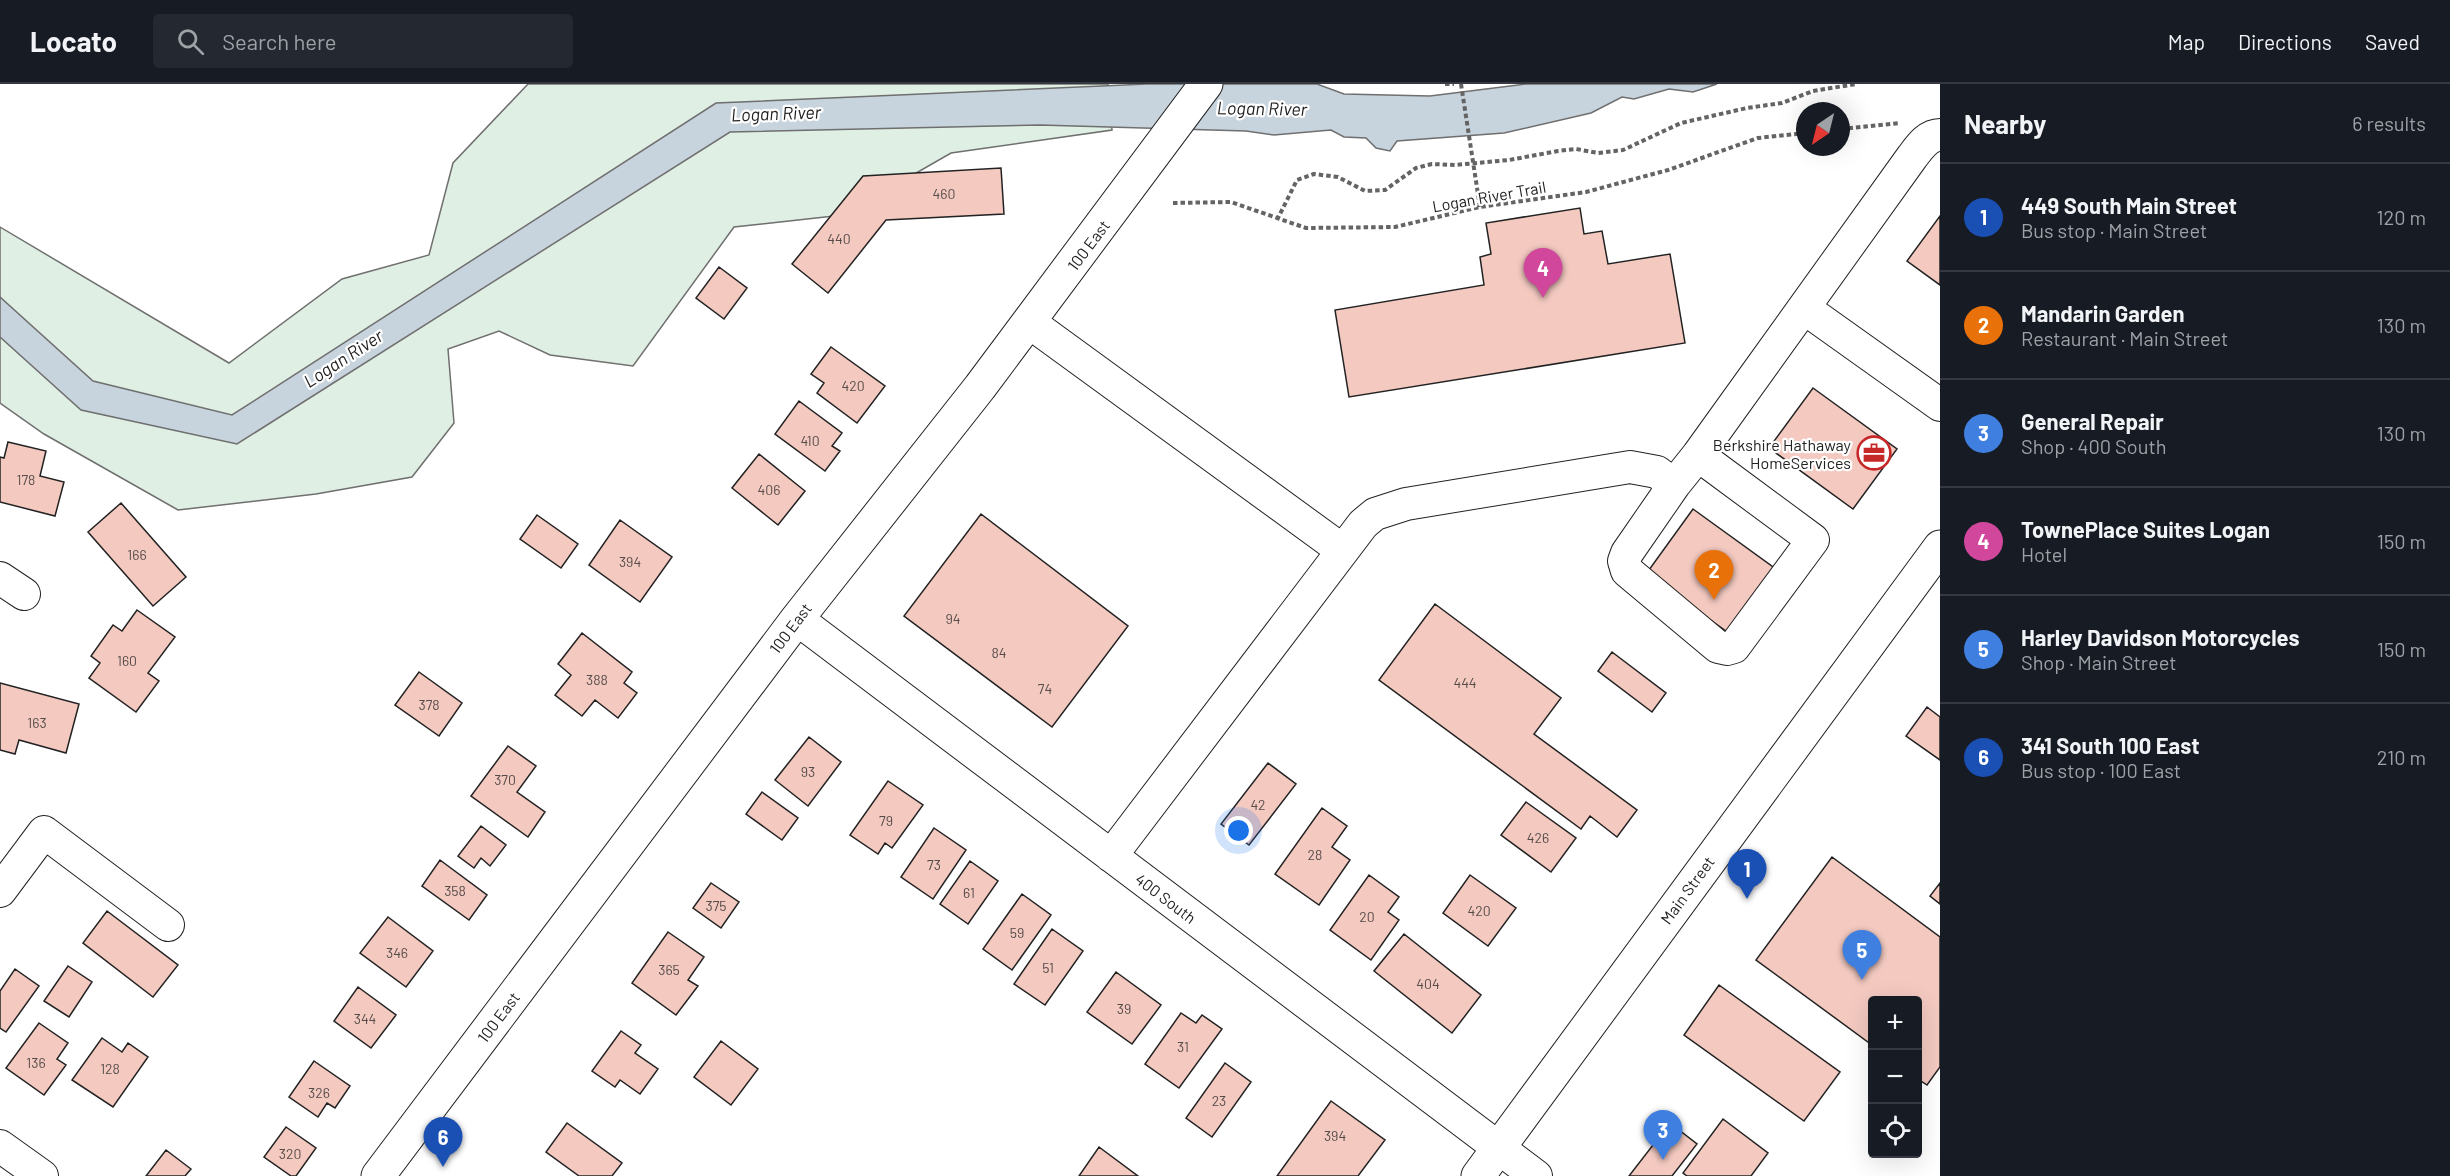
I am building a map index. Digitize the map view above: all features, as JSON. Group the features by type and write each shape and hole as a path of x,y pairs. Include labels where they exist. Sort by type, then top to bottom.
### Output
{"main road":[{"name":"100 East","path":"378,1176 797,619 1029,322 1206,84"},
{"name":"Main Street","path":"1478,1176 1940,547"}],"street":[{"path":"1698,455 1813,540 1734,647 1727,649 1718,647 1627,571 1624,561 1627,553 1912,157 1923,143 1934,135 1940,135"},
{"path":"1804,308 1940,405"},
{"path":"1029,322 1342,550"},
{"path":"1111,856 1362,524 1376,514 1406,504 1630,467 1657,472 1674,485"},
{"name":"400 South","path":"797,619 1536,1176"},
{"path":"0,891 44,832 168,925"},
{"path":"0,1146 42,1176"}],"path":[{"path":"1445,84 1454,84"},
{"path":"1461,84 1480,207"},
{"path":"1277,220 1297,180 1314,174 1338,177 1365,191 1385,190 1416,168 1432,164 1455,165 1509,160 1576,149 1598,153 1623,150 1681,123 1747,108 1782,104 1813,91 1856,84"},
{"path":"1850,128 1907,123"},
{"name":"Logan River Trail","path":"1173,203 1231,202 1277,220 1306,228 1395,227 1480,207 1586,192 1668,170 1758,138 1796,134"}],"green space":[{"path":"528,84 1108,84 1112,130 951,153 843,215 734,227 633,366 550,355 499,331 448,349 454,423 412,477 316,494 178,510 44,434 0,403 0,227 229,363 342,279 429,255 453,163"}],"water":[{"name":"Logan River","path":"1147,84 1317,84 1344,94 1430,96 1526,84 1717,84 1693,92 1669,89 1634,99 1622,97 1591,113 1504,133 1397,141 1390,151 1376,148 1366,138 1344,137 1331,130 1274,135 1246,131 1040,125 730,132 237,444 81,410 0,337 0,297 93,381 232,415 716,103"}],"building":[{"path":"1001,168 1004,214 886,220 828,293 792,264 863,176"},
{"path":"1580,208 1584,234 1602,231 1608,264 1670,254 1685,343 1349,397 1335,310 1484,285 1480,257 1491,254 1486,223"},
{"path":"1940,216 1940,285 1907,261"},
{"path":"719,267 747,288 724,319 696,298"},
{"path":"831,347 885,386 857,423 817,393 824,383 811,374"},
{"path":"1813,388 1897,449 1853,509 1769,448"},
{"path":"799,401 842,433 832,446 840,451 825,471 775,434"},
{"path":"8,442 46,451 40,476 64,482 55,516 0,502 0,457 4,458"},
{"path":"759,454 805,491 778,525 732,488"},
{"path":"121,503 186,577 153,606 88,532"},
{"path":"1693,509 1780,572 1733,636 1646,574"},
{"path":"981,514 1128,626 1052,727 904,616"},
{"path":"537,515 578,544 561,568 520,539"},
{"path":"620,520 672,557 640,602 589,565"},
{"path":"1435,604 1561,698 1534,734 1637,810 1617,837 1590,816 1581,829 1379,680"},
{"path":"137,610 175,637 148,673 159,681 136,712 89,678 100,663 91,656 113,625 122,631"},
{"path":"582,633 632,672 624,683 637,693 618,718 595,700 582,716 555,695 571,675 558,664"},
{"path":"1612,652 1666,693 1652,712 1598,671"},
{"path":"419,672 462,703 439,736 395,705"},
{"path":"0,683 79,704 66,753 19,740 15,754 0,750"},
{"path":"1927,707 1940,717 1940,760 1906,736"},
{"path":"809,737 841,762 808,806 775,780"},
{"path":"508,746 536,766 517,792 545,812 528,837 471,796"},
{"path":"1268,763 1296,784 1249,845 1221,824"},
{"path":"888,781 923,805 892,848 885,843 878,854 850,835"},
{"path":"762,792 798,818 782,840 746,814"},
{"path":"1526,802 1576,838 1551,872 1501,835"},
{"path":"1322,808 1347,826 1332,847 1350,860 1319,905 1275,874"},
{"path":"481,826 506,845 490,866 481,858 474,868 458,856"},
{"path":"934,828 966,850 933,899 901,877"},
{"path":"1832,857 1940,937 1940,1067 1927,1085 1922,1082 1922,996 1868,996 1868,1042 1756,960"},
{"path":"440,860 487,895 469,920 422,886"},
{"path":"970,861 998,881 968,924 940,904"},
{"path":"1369,875 1399,897 1388,912 1399,920 1371,960 1330,930"},
{"path":"1470,875 1516,908 1488,946 1443,913"},
{"path":"711,883 739,902 721,928 693,908"},
{"path":"1940,883 1940,904 1930,896"},
{"path":"1022,894 1051,915 1012,970 983,949"},
{"path":"107,911 178,965 153,997 83,943"},
{"path":"388,917 433,951 406,987 360,953"},
{"path":"1052,929 1083,951 1045,1005 1014,984"},
{"path":"668,932 704,957 688,980 698,986 676,1015 632,983"},
{"path":"1404,934 1481,995 1452,1033 1374,971"},
{"path":"68,966 92,982 69,1017 44,1001"},
{"path":"15,969 39,986 6,1032 0,1028 0,991"},
{"path":"1116,972 1161,1005 1132,1044 1087,1012"},
{"path":"1719,985 1840,1072 1804,1121 1684,1035"},
{"path":"358,987 396,1015 371,1048 334,1021"},
{"path":"1181,1013 1196,1023 1202,1015 1222,1029 1179,1088 1145,1064"},
{"path":"39,1023 68,1043 57,1059 66,1065 44,1095 6,1068"},
{"path":"621,1031 641,1045 635,1053 658,1069 640,1094 620,1080 615,1087 592,1071"},
{"path":"102,1038 122,1052 128,1043 148,1057 113,1107 72,1080"},
{"path":"721,1041 758,1069 731,1105 694,1077"},
{"path":"314,1061 350,1086 335,1108 327,1103 318,1117 289,1097"},
{"path":"1225,1063 1251,1082 1212,1137 1186,1118"},
{"path":"1331,1101 1385,1140 1358,1176 1277,1176"},
{"path":"1723,1119 1768,1153 1751,1176 1687,1176 1683,1173"},
{"path":"567,1123 622,1163 612,1176 579,1176 546,1152"},
{"path":"1670,1123 1697,1144 1672,1176 1629,1176"},
{"path":"286,1127 316,1148 296,1176 291,1176 264,1157"},
{"path":"1099,1147 1138,1176 1079,1176"},
{"path":"166,1150 191,1169 185,1176 146,1176"}],"place":[{"name":"TownePlace Suites Logan","path":"1543,298"},
{"name":"Berkshire Hathaway HomeServices","path":"1874,453"},
{"name":"Mandarin Garden","path":"1714,600"},
{"name":"449 South Main Street","path":"1747,899"},
{"name":"Harley Davidson Motorcycles","path":"1862,980"},
{"name":"General Repair","path":"1663,1160"},
{"name":"341 South 100 East","path":"443,1167"}]}
